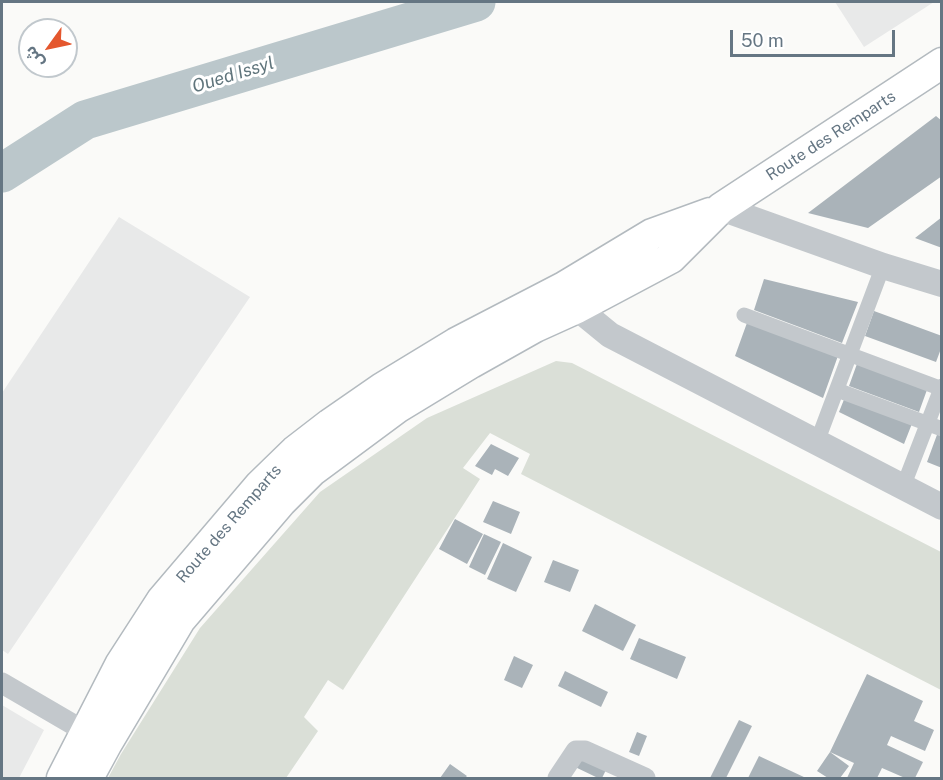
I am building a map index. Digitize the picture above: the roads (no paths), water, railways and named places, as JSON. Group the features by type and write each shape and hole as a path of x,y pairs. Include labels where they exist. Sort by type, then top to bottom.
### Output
{"main road":[{"name":"Route des Remparts","path":"88,778 96,738 120,665 162,600 260,485 295,451 382,388 456,344 570,298 652,234 721,208 942,63"},
{"name":"Route des Remparts","path":"62,778 96,738"}],"street":[{"path":"721,208 883,266 942,284"},
{"path":"817,442 883,266"},
{"path":"570,298 610,335 942,507"},
{"path":"744,315 941,388 934,427 903,487"},
{"path":"837,390 934,427"},
{"path":"2,683 96,738"},
{"path":"558,778 576,752 585,751 645,778"}],"waterway":[{"name":"Oued Issyl","path":"2,173 85,120 476,2"}]}
